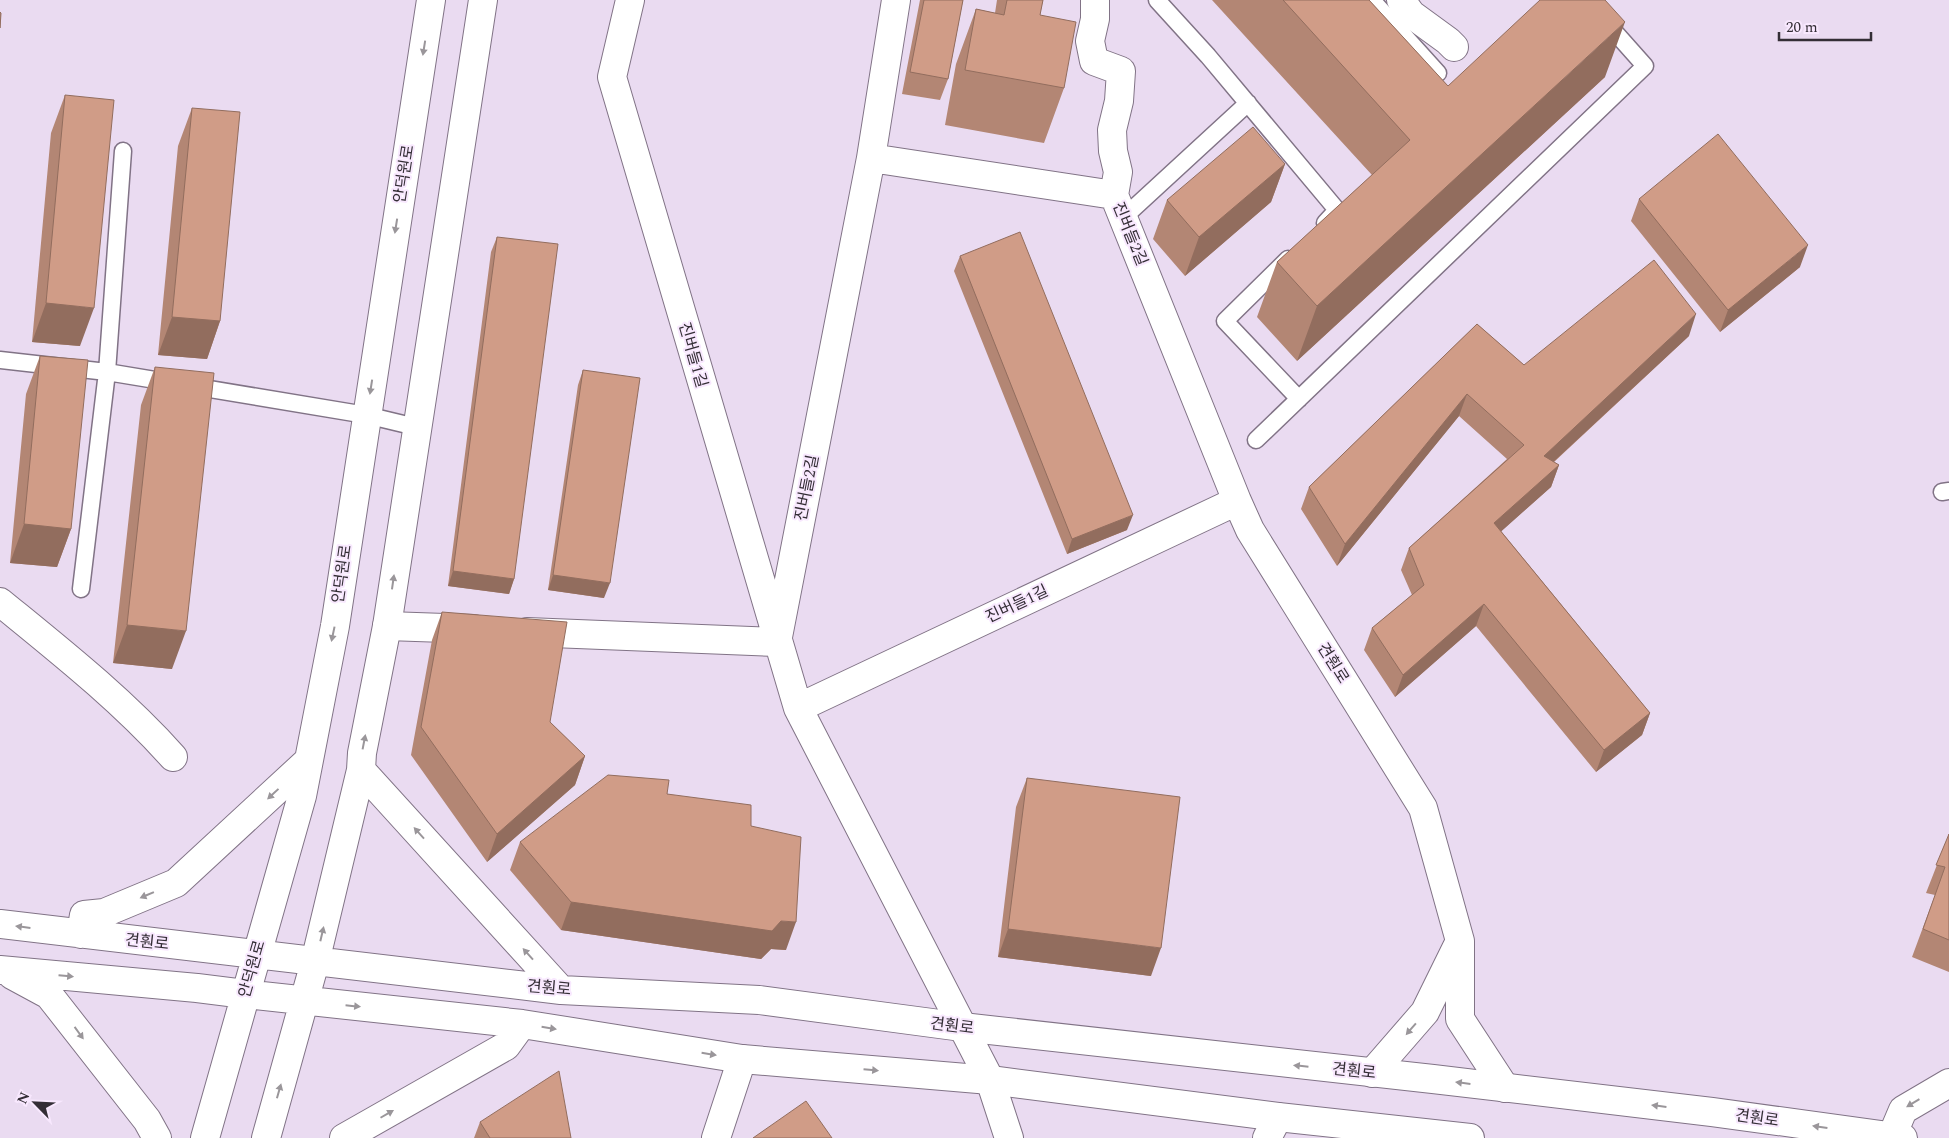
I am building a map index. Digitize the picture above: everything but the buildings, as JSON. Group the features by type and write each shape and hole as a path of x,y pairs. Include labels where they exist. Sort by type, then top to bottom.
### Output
{"street":[{"name":"안덕원로","path":"205,1138 302,796 335,626 431,0"},
{"path":"266,1138 315,962 362,770 362,753 387,626 416,427 483,0"},
{"name":"진버들1길","path":"630,0 612,77 798,708 990,1080 1009,1138"},
{"name":"진버들2길","path":"777,642 871,158 896,0"},
{"path":"1095,0 1095,19 1090,41 1094,61 1122,71 1119,101 1112,130 1113,151 1118,172 1119,206"},
{"path":"1401,0 1411,14 1448,40 1454,47"},
{"name":"진버들2길","path":"871,158 1119,206 1236,501"},
{"name":"진버들1길","path":"798,708 1236,501"},
{"name":"견훤로","path":"1236,501 1250,530 1423,808 1460,941 1460,1012"},
{"path":"0,602 144,724 173,757"},
{"path":"387,626 777,642"},
{"path":"81,934 84,915 104,913 176,883 308,761"},
{"path":"362,770 561,990"},
{"name":"견훤로","path":"0,924 561,990 759,1000 962,1028 1712,1112 1898,1137"},
{"path":"1372,1073 1425,1012 1460,941"},
{"path":"1,970 197,988 522,1024 742,1059 990,1080 1273,1128 1470,1138"},
{"path":"1,970 48,995 147,1120 157,1138"},
{"path":"1427,1007 1460,1012 1460,1019 1505,1088"},
{"path":"344,1138 506,1046 522,1024"},
{"path":"716,1138 742,1059"},
{"path":"1898,1137 1903,1110 1949,1083"}],"lane":[{"path":"1157,0 1248,103 1337,210 1316,231"},
{"path":"1372,0 1438,72"},
{"path":"1256,440 1645,66 1593,7"},
{"path":"1119,206 1248,103"},
{"path":"81,590 107,372 123,151"},
{"path":"1299,399 1225,321 1302,245"},
{"path":"0,360 107,372 366,415 416,427"}]}
